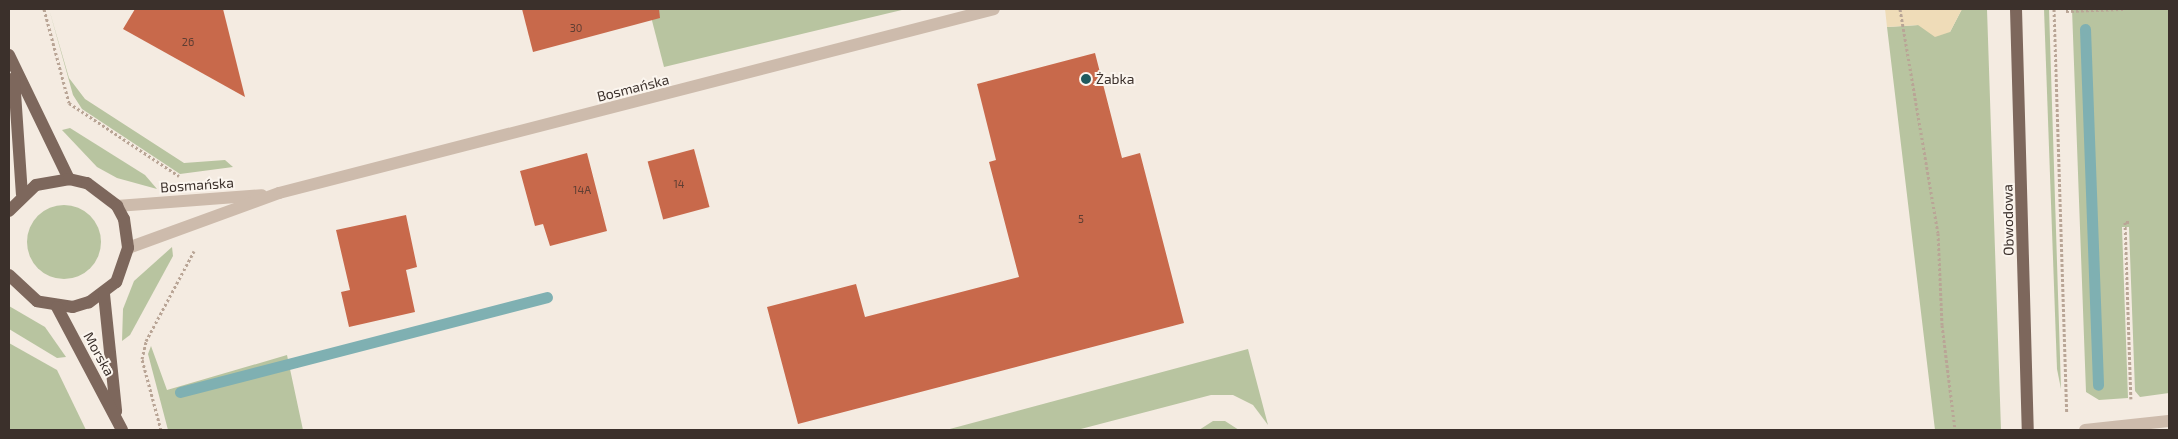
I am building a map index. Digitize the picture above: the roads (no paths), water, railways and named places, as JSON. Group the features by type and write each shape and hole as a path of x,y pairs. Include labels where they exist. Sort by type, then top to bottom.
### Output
{"main road":[{"name":"Obwodowa","path":"2016,9 2028,430"},
{"path":"9,55 14,73 22,194"},
{"path":"14,73 69,179"},
{"path":"9,211 22,194 36,185 69,179 87,183 117,206 124,219 128,248 116,282 104,294 89,302 56,307 26,294 9,275"},
{"name":"Morska","path":"104,294 116,415"},
{"name":"Morska","path":"56,307 116,415 122,430"}],"street":[{"name":"Bosmańska","path":"128,248 279,194 994,9"},
{"name":"Bosmańska","path":"117,206 279,194"},
{"path":"2085,430 2169,421"}],"waterway":[{"path":"2085,29 2098,385"},
{"path":"180,392 547,297"}],"place":[{"name":"Żabka","path":"1086,79"}]}
